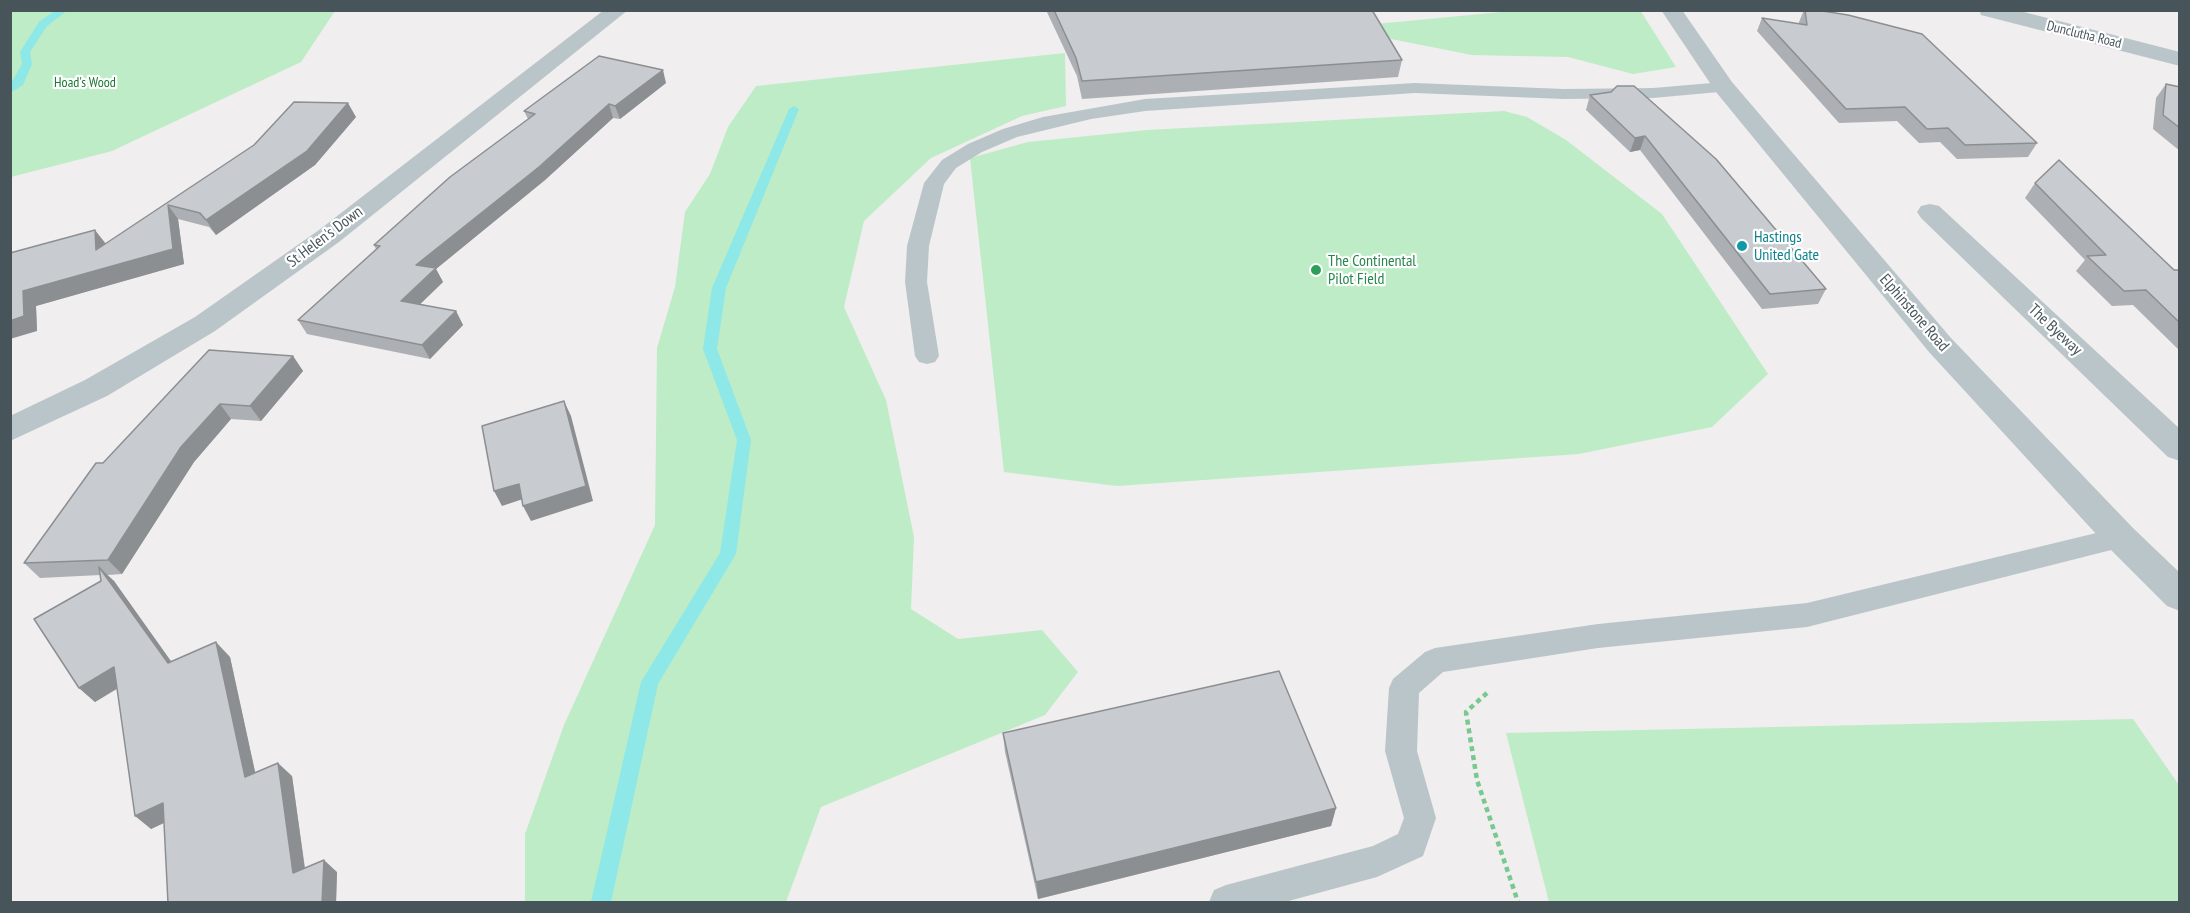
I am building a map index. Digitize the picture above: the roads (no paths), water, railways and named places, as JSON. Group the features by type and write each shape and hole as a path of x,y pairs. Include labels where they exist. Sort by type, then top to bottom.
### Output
{"street":[{"name":"St Helen's Down","path":"10,430 96,388 205,324 329,236 618,10"},
{"name":"Elphinstone Road","path":"1671,10 1724,87 1940,345 2121,538 2180,596"},
{"name":"Dunclutha Road","path":"1989,10 2180,59"},
{"name":"The Byeway","path":"1930,212 2180,449"}],"lane":[{"path":"927,356 916,282 918,246 934,183 949,164 975,147 1010,133 1090,113 1144,105 1415,88 1575,94 1653,93 1724,87"},
{"path":"1226,903 1377,861 1411,845 1420,818 1401,751 1404,688 1435,661 1598,636 1807,615 2121,538"}],"waterway":[{"path":"10,90 18,85 27,64 25,52 43,24 63,10"},
{"path":"601,902 650,682 728,554 744,440 710,349 719,288 794,109"}],"place":[{"name":"Hastings United Gate","path":"1742,246"},
{"name":"The Continental Pilot Field","path":"1316,270"}],"park label":[{"name":"Hoad's Wood","path":"85,83"}]}
